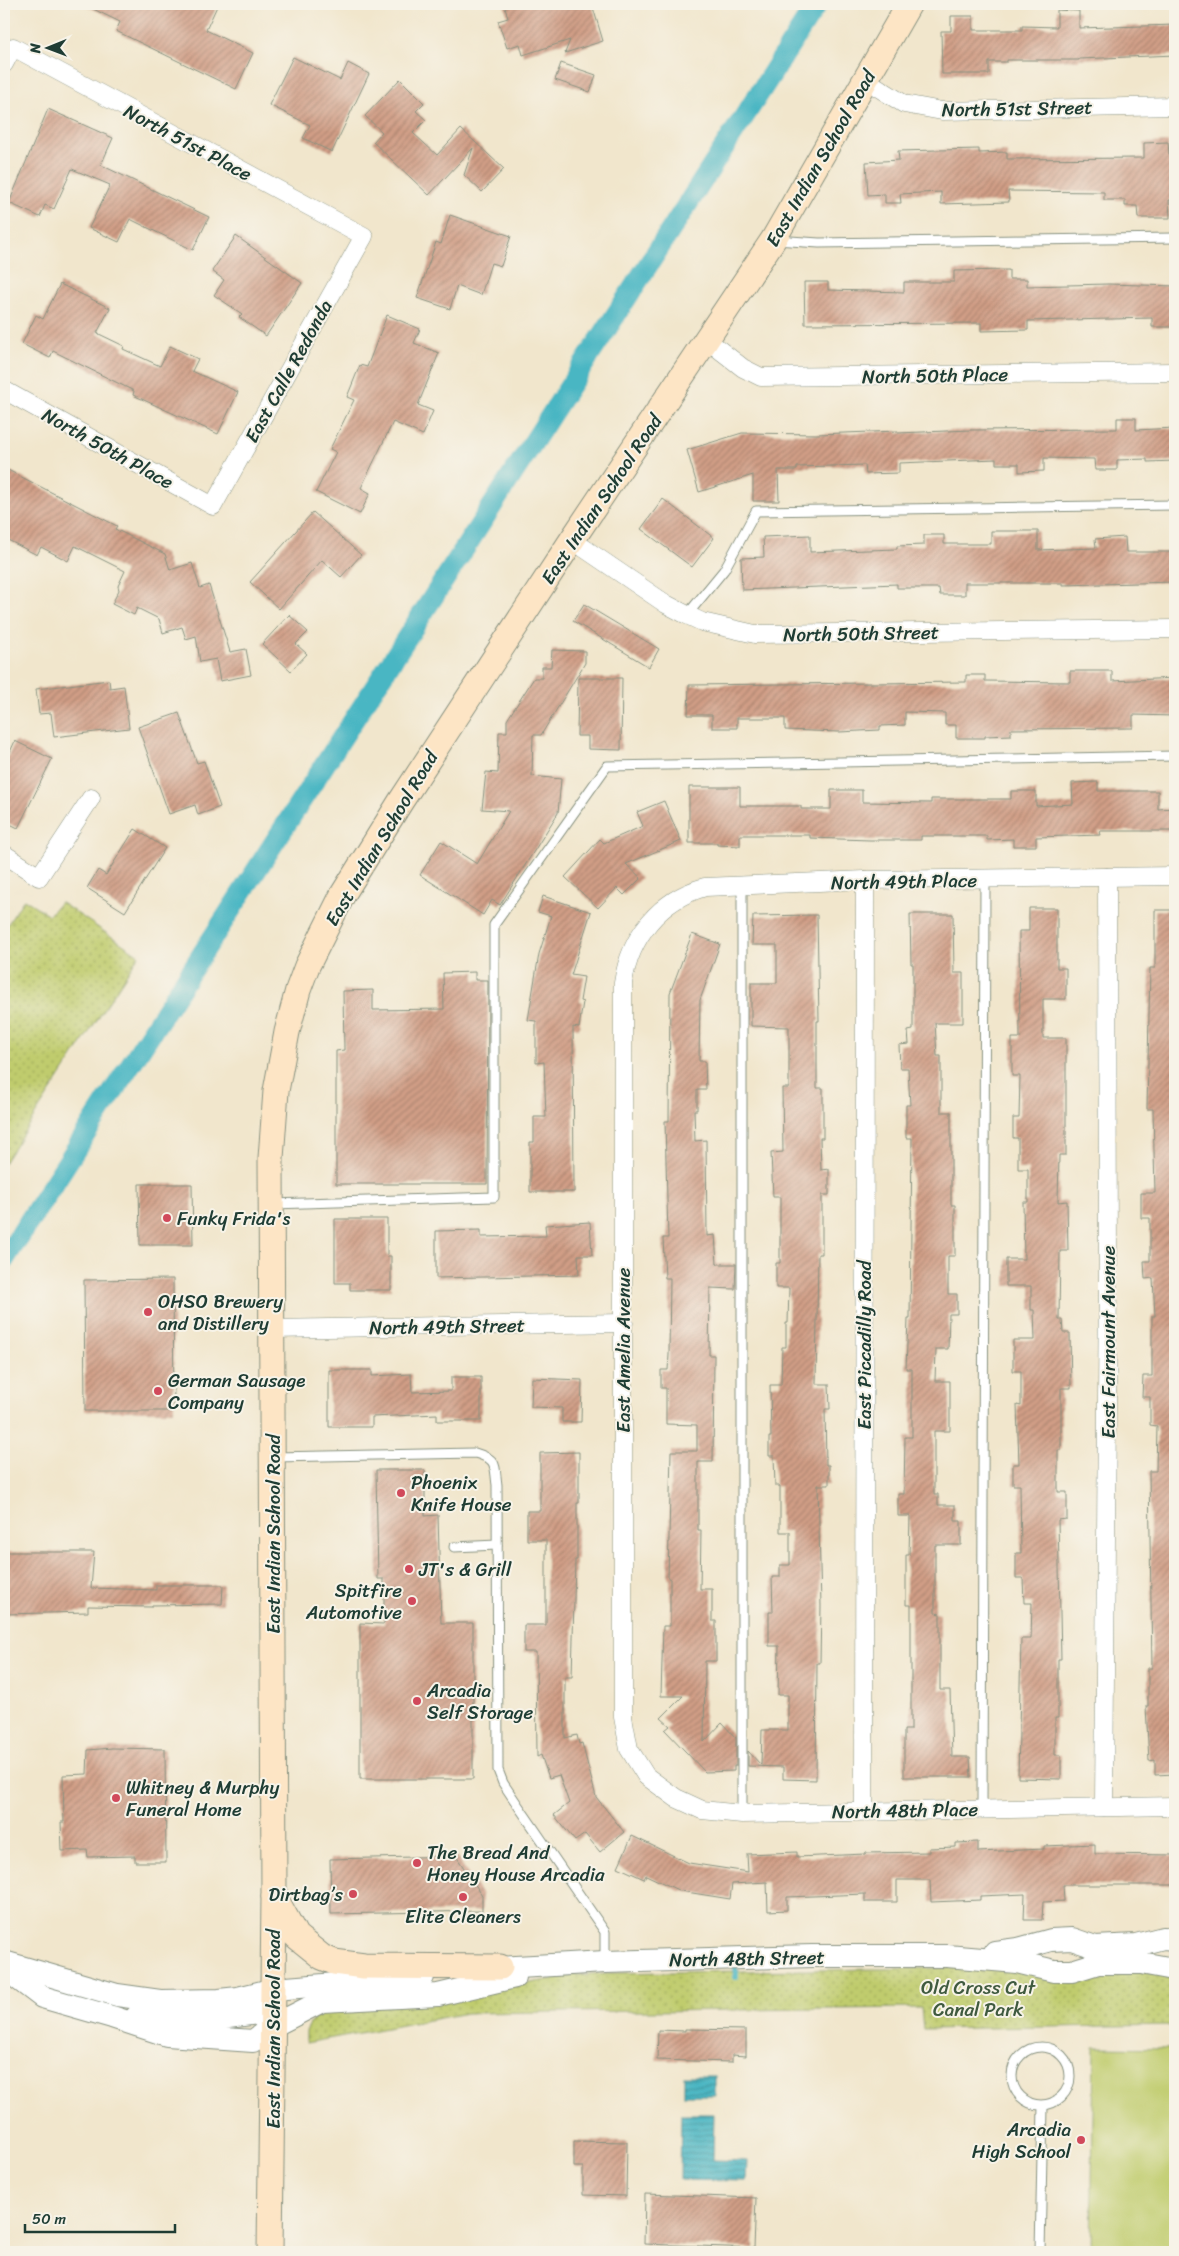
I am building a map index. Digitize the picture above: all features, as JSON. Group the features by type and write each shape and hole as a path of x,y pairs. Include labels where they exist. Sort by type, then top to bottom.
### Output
{"main road":[{"name":"East Indian School Road","path":"270,2252 274,1989 271,1158 276,1091 287,1032 298,990 307,966 343,894 364,860 572,540 773,240 909,4"},
{"path":"274,1896 296,1936 322,1957 334,1962 364,1966 500,1967"}],"street":[{"name":"North 51st Place","path":"4,64 13,47 364,236"},
{"name":"North 51st Street","path":"866,80 904,104 942,111 1175,106"},
{"name":"East Calle Redonda","path":"213,506 364,236"},
{"name":"North 50th Place","path":"707,340 743,368 762,377 1175,372"},
{"name":"North 50th Place","path":"4,390 213,506"},
{"name":"North 50th Street","path":"572,540 666,604 687,615 725,628 755,634 1175,628"},
{"path":"4,854 39,877 91,798"},
{"name":"North 49th Place","path":"645,925 670,902 689,891 705,887 865,880 1175,876"},
{"name":"East Fairmount Avenue","path":"1104,1807 1108,1279 1107,877"},
{"name":"East Piccadilly Road","path":"864,1810 865,880"},
{"name":"East Amelia Avenue","path":"645,925 626,965 622,983 624,1323 623,1717 629,1749 646,1776"},
{"name":"North 49th Street","path":"271,1329 624,1323"},
{"name":"North 48th Place","path":"646,1776 676,1798 702,1810 742,1814 864,1810 1175,1806"},
{"name":"North 48th Street","path":"948,1956 1018,1949 1051,1940 1072,1940 1095,1947 1136,1945 1163,1938 1175,1939"},
{"name":"North 48th Street","path":"4,1962 138,2000 219,2000 238,1998 274,1989 435,1976 500,1967 605,1962 812,1956 948,1956 1016,1962 1054,1971 1072,1971 1098,1963 1141,1963 1175,1968"},
{"name":"North 48th Street","path":"273,2026 322,2001 438,1995 494,1983 547,1966"},
{"path":"4,1968 42,1998 112,2016 188,2019 221,2018 257,2013 273,2026"}],"lane":[{"path":"773,240 820,243 1175,238"},
{"path":"687,615 724,570 756,511 1175,505"},
{"path":"270,1204 494,1197 494,925 607,766 1175,756"},
{"path":"982,1809 985,879"},
{"path":"742,885 742,1814"},
{"path":"272,1457 475,1452 490,1458 494,1463 497,1485 498,1770 503,1783 516,1804 605,1932 605,1962"},
{"path":"454,1547 497,1546"},
{"path":"1038,2047 1056,2051 1063,2057 1070,2074 1066,2092 1060,2099 1042,2106 1024,2100 1017,2092 1012,2074 1015,2064 1021,2056 1038,2047"},
{"path":"1040,2252 1042,2106"}],"green space":[{"path":"24,899 49,915 60,902 139,955 4,1163 4,930"},
{"name":"Old Cross Cut Canal Park","path":"1017,1967 1098,1968 1175,1974 1175,2025 923,2029 921,2008 467,2013 306,2043 306,2031 311,2022 329,2007 448,1998 574,1975"},
{"path":"1094,2047 1175,2048 1175,2252 1091,2252"}],"water":[{"path":"684,2076 715,2076 715,2095 684,2095"},
{"path":"681,2114 714,2114 713,2160 747,2161 746,2181 680,2180"}],"building":[{"path":"83,4 218,4 206,30 253,53 236,89 116,31 120,22"},
{"path":"504,4 592,4 603,41 565,53 570,40 523,55 520,44 507,48 498,21 508,18"},
{"path":"1057,10 1079,11 1079,28 1175,25 1175,55 1079,60 1007,60 1007,62 989,62 989,74 942,74 941,31 951,31 951,16 973,16 973,30 1022,30 1022,26 1057,27"},
{"path":"293,57 340,80 348,63 369,74 332,152 303,138 310,125 269,105"},
{"path":"561,63 596,75 590,92 555,80"},
{"path":"400,79 424,103 416,111 426,120 413,133 437,155 461,129 504,169 482,192 464,175 473,148 429,195 373,142 382,132 365,116"},
{"path":"48,109 113,138 101,165 209,217 193,250 130,219 119,242 89,228 110,185 72,169 54,209 45,205 40,217 9,203"},
{"path":"1168,142 1169,154 1175,154 1175,200 1169,200 1170,218 1138,218 1137,206 1125,206 1125,200 1104,200 1104,192 1008,191 1009,202 941,204 941,192 900,194 901,203 885,203 885,194 868,195 866,162 899,160 898,151 979,149 979,153 1007,152 1007,159 1144,158 1144,143"},
{"path":"450,215 511,236 501,266 491,263 481,295 457,286 450,309 417,298 436,242 441,244"},
{"path":"236,236 302,283 266,336 239,317 242,314 214,295 224,280 212,271"},
{"path":"1009,270 1009,279 1027,279 1027,286 1108,284 1175,286 1175,319 1173,319 1173,327 1152,327 1152,318 1028,321 1028,330 981,331 981,323 805,324 804,282 828,282 828,290 904,292 904,282 954,282 954,271"},
{"path":"60,284 110,308 97,333 124,346 123,349 160,366 170,346 198,359 192,371 238,392 218,434 133,395 134,391 53,351 50,358 22,344 36,315 43,319"},
{"path":"387,315 420,329 414,343 439,353 418,405 433,411 423,435 393,422 361,488 370,493 360,514 316,492 336,452 330,449 354,400 347,397 360,365 367,367"},
{"path":"1117,418 1136,418 1136,430 1175,428 1175,461 1147,462 1147,459 1117,460 1117,470 1095,470 1094,459 1044,458 1044,471 1019,472 1019,464 996,464 996,459 899,463 899,473 866,474 865,465 797,467 797,470 778,470 779,501 753,501 753,475 699,492 687,450 742,433 817,434 898,431 898,433 971,430 1117,429"},
{"path":"4,468 117,526 115,529 165,554 170,570 192,563 200,588 209,585 230,652 246,649 251,675 220,681 216,659 200,662 196,636 186,639 182,627 163,633 159,619 137,608 134,615 112,604 125,571 75,546 68,561 41,547 37,555 4,538"},
{"path":"663,499 714,538 692,567 641,529"},
{"path":"313,512 361,555 341,577 322,560 279,609 250,582"},
{"path":"991,531 1038,531 1038,550 1096,548 1095,539 1125,537 1126,552 1175,552 1175,582 1063,585 1063,583 965,583 965,595 940,595 939,588 897,588 897,584 742,590 741,558 764,557 763,537 810,535 810,552 897,549 897,546 924,545 924,535 944,535 944,544 991,544"},
{"path":"584,604 659,649 649,667 573,621"},
{"path":"289,615 308,632 296,644 307,654 291,671 262,644"},
{"path":"552,650 585,651 585,663 541,735 533,735 532,776 561,779 558,813 500,905 492,900 483,915 420,875 441,841 477,864 509,811 482,809 486,772 498,773 499,732 507,732 507,720 534,678 542,678 542,667 551,667"},
{"path":"1070,671 1112,671 1112,681 1175,678 1175,716 1133,715 1133,728 1011,729 1011,735 985,736 985,738 956,738 956,725 945,725 945,713 905,712 905,725 880,726 880,730 839,732 785,730 785,718 737,718 737,728 712,728 712,715 688,715 689,685 966,682 966,675 985,675 985,681 1070,682"},
{"path":"578,678 622,678 621,750 588,749 588,736 577,736"},
{"path":"109,680 110,688 124,686 129,728 54,737 51,713 39,714 36,689"},
{"path":"179,713 197,763 204,761 220,807 198,815 195,805 169,814 138,727"},
{"path":"15,741 52,759 18,828 4,821 4,765"},
{"path":"1098,782 1098,791 1158,791 1158,809 1175,808 1175,831 1099,831 1100,835 1036,837 1036,846 1013,846 1013,839 987,840 987,836 921,836 921,840 870,840 810,838 810,835 740,835 740,846 717,845 717,843 689,843 689,787 740,787 740,806 801,806 801,809 831,809 831,790 862,790 862,802 931,803 931,799 1011,799 1011,791 1036,791 1036,806 1073,804 1072,783"},
{"path":"664,801 681,841 626,864 641,878 624,895 617,888 598,908 565,877 600,839 604,843 643,826 637,812"},
{"path":"135,829 165,848 125,912 87,888 98,870 106,875"},
{"path":"543,896 591,912 571,975 584,977 580,1001 583,1002 579,1028 573,1027 574,1192 530,1192 530,1142 534,1142 534,1117 546,1117 544,1062 536,1063 536,1021 528,1020 539,954 551,916 538,912"},
{"path":"1029,908 1057,908 1057,968 1066,968 1066,999 1043,999 1043,1038 1066,1038 1066,1155 1059,1155 1058,1202 1067,1201 1068,1251 1060,1251 1059,1320 1062,1320 1063,1333 1070,1333 1071,1388 1061,1388 1061,1450 1058,1450 1058,1492 1067,1492 1067,1519 1058,1520 1061,1659 1058,1659 1058,1718 1055,1718 1055,1755 1061,1755 1061,1779 1018,1778 1021,1639 1031,1639 1032,1603 1024,1603 1023,1578 1016,1578 1016,1553 1021,1553 1020,1485 1013,1485 1013,1464 1019,1464 1017,1405 1021,1406 1021,1371 1013,1371 1013,1340 1035,1340 1034,1310 1031,1310 1031,1286 1006,1286 1006,1259 1024,1259 1023,1202 1028,1202 1028,1169 1018,1169 1018,1138 1013,1138 1013,1118 1019,1118 1020,1076 1012,1076 1012,1038 1020,1038 1019,931 1029,931"},
{"path":"1155,910 1175,910 1175,1774 1155,1775 1155,1760 1149,1761 1146,1706 1148,1706 1148,1668 1152,1668 1149,1471 1156,1471 1157,1426 1150,1425 1150,1397 1142,1397 1143,1376 1152,1376 1152,1316 1155,1316 1153,1278 1145,1279 1144,1261 1150,1261 1150,1218 1141,1218 1141,1193 1155,1193 1153,1109 1147,1109 1150,968 1155,968"},
{"path":"910,914 953,914 954,973 963,973 963,1023 935,1023 937,1056 941,1056 941,1112 951,1112 951,1205 955,1205 955,1256 948,1256 948,1294 957,1294 957,1314 949,1314 948,1349 936,1349 935,1381 950,1381 950,1431 934,1431 934,1494 938,1494 938,1505 955,1505 955,1521 961,1521 961,1545 935,1545 935,1613 940,1614 940,1690 950,1690 952,1757 970,1757 971,1777 904,1777 904,1730 911,1730 911,1605 906,1605 906,1555 909,1555 910,1516 898,1516 898,1494 904,1494 905,1437 912,1437 912,1369 906,1369 908,1319 910,1319 912,1138 906,1138 906,1105 910,1105 908,1068 900,1068 899,1045 909,1044 908,1031 913,1030 913,964 911,964"},
{"path":"817,915 819,1021 817,1021 817,1088 823,1088 823,1138 820,1138 821,1170 829,1169 829,1195 822,1195 822,1254 818,1254 816,1384 829,1384 830,1409 825,1409 826,1465 829,1465 829,1485 818,1485 821,1606 820,1663 817,1663 816,1780 783,1779 783,1767 748,1766 748,1751 761,1765 762,1730 788,1730 788,1695 778,1695 779,1646 769,1646 769,1612 773,1612 772,1577 780,1577 780,1565 790,1565 790,1532 780,1532 780,1486 775,1486 774,1456 769,1456 769,1437 771,1437 770,1385 781,1385 782,1347 786,1347 786,1323 788,1323 789,1288 776,1288 776,1263 780,1263 780,1197 773,1197 771,1153 783,1152 782,1088 789,1088 789,1027 751,1026 751,983 777,983 777,945 752,945 753,916"},
{"path":"692,934 720,944 700,1000 699,1061 705,1061 706,1090 697,1090 697,1110 694,1110 695,1141 706,1140 707,1236 715,1235 717,1264 736,1264 735,1289 710,1288 709,1355 714,1355 713,1462 698,1462 698,1530 701,1530 700,1589 712,1589 712,1621 716,1621 716,1661 705,1661 704,1742 722,1723 736,1738 736,1766 734,1766 734,1771 705,1772 665,1730 670,1726 661,1718 683,1696 661,1696 663,1626 670,1626 670,1578 668,1578 671,1451 697,1451 697,1425 666,1424 666,1388 661,1388 661,1370 668,1370 669,1355 670,1278 665,1278 663,1238 668,1238 665,1121 669,1121 670,993"},
{"path":"475,972 475,980 488,980 487,1184 336,1184 336,1051 344,1050 343,991 373,990 373,1010 444,1009 443,973"},
{"path":"139,1184 192,1184 193,1245 140,1245"},
{"path":"335,1219 387,1219 387,1256 391,1256 391,1290 350,1290 350,1283 335,1283"},
{"path":"590,1222 592,1255 578,1255 579,1275 436,1278 436,1231 481,1230 481,1237 546,1236 545,1225"},
{"path":"173,1279 174,1411 85,1411 84,1280"},
{"path":"329,1370 372,1370 372,1376 411,1374 412,1392 451,1391 451,1377 481,1377 481,1421 437,1421 437,1414 372,1417 372,1427 329,1427"},
{"path":"532,1378 582,1380 581,1422 562,1422 562,1408 531,1407"},
{"path":"579,1452 579,1503 577,1503 577,1560 575,1560 572,1677 565,1677 565,1738 577,1735 579,1744 582,1743 596,1797 624,1832 600,1852 585,1834 575,1841 554,1815 569,1803 559,1775 549,1778 541,1755 537,1757 536,1652 524,1652 524,1625 546,1625 546,1540 527,1540 527,1511 540,1511 540,1453"},
{"name":"Arcadia Self Storage","path":"376,1470 425,1470 425,1516 438,1515 441,1623 473,1623 473,1779 360,1779 360,1623 384,1624 384,1579 378,1579"},
{"path":"4,1552 94,1552 91,1588 156,1590 156,1585 223,1585 222,1604 152,1605 152,1607 88,1606 88,1612 4,1614"},
{"name":"Whitney & Murphy Funeral Home","path":"112,1748 165,1749 166,1862 135,1862 135,1856 88,1857 87,1850 62,1851 61,1822 64,1822 63,1775 87,1774 88,1750"},
{"path":"632,1836 689,1863 748,1872 747,1854 797,1852 797,1857 929,1852 929,1848 956,1847 956,1843 978,1842 978,1852 1044,1849 1044,1846 1095,1844 1095,1854 1175,1855 1175,1885 1063,1885 1064,1901 1043,1902 1042,1920 1024,1920 1025,1894 980,1896 980,1900 931,1902 930,1880 897,1880 897,1902 865,1902 865,1894 787,1897 787,1910 768,1911 767,1882 732,1884 730,1899 680,1891 646,1875 644,1879 618,1867"},
{"path":"456,1856 482,1895 482,1911 331,1914 330,1859"},
{"path":"685,2029 746,2030 746,2056 732,2055 732,2062 657,2060 658,2030 685,2031"},
{"path":"574,2141 627,2142 626,2196 583,2195 583,2167 574,2167"},
{"path":"645,2194 756,2198 754,2248 644,2244"}],"waterway":[{"path":"4,1260 817,4"},
{"path":"735,1962 736,1977"}],"place":[{"name":"Funky Frida's","path":"167,1218"},
{"name":"OHSO Brewery and Distillery","path":"148,1312"},
{"name":"German Sausage Company","path":"158,1391"},
{"name":"Phoenix Knife House","path":"401,1493"},
{"name":"JT's & Grill","path":"409,1569"},
{"name":"Spitfire Automotive","path":"412,1601"},
{"name":"Arcadia Self Storage","path":"417,1701"},
{"name":"Whitney & Murphy Funeral Home","path":"116,1798"},
{"name":"The Bread And Honey House Arcadia","path":"417,1863"},
{"name":"Dirtbag’s","path":"353,1894"},
{"name":"Elite Cleaners","path":"463,1897"},
{"name":"Arcadia High School","path":"1081,2140"}]}
